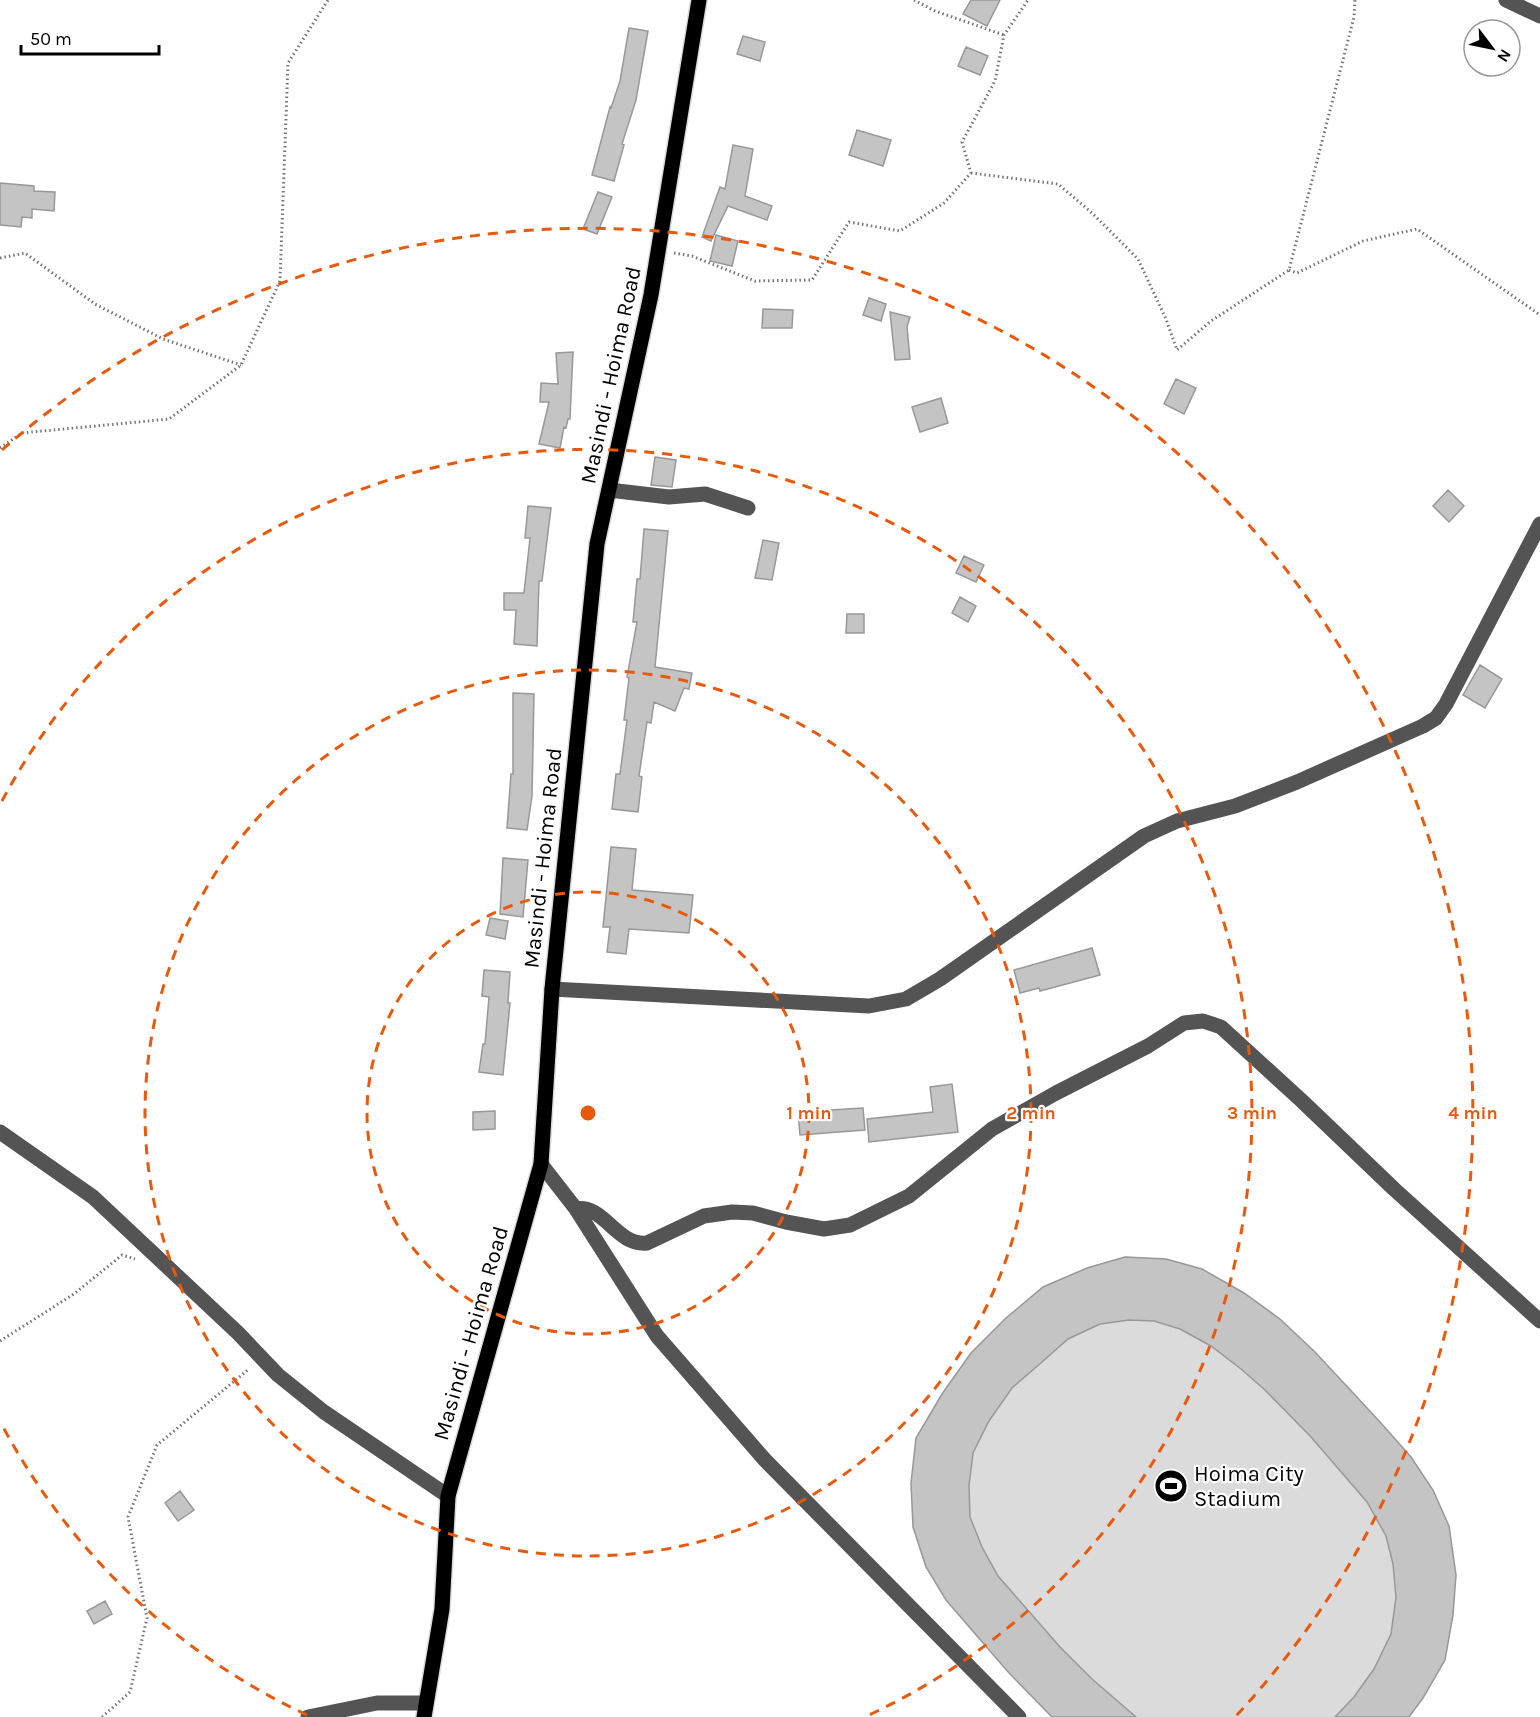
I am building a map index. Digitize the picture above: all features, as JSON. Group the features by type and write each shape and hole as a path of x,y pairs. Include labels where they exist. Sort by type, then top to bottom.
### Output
{"main road":[{"name":"Masindi - Hoima Road","path":"425,1710 442,1609 448,1496 542,1164 552,989 597,544 651,295 699,0"}],"street":[{"path":"1506,0 1540,16"},
{"path":"609,490 669,497 705,494 748,508"},
{"path":"552,989 869,1006 906,999 940,979 1144,836 1178,821 1235,807 1297,783 1436,718 1446,704 1540,524"},
{"path":"576,1209 592,1210 637,1244 647,1243 704,1216 732,1212 753,1213 824,1229 850,1225 909,1196 992,1129 1148,1046 1184,1023 1203,1021 1221,1027 1394,1189 1540,1321"},
{"path":"0,1132 93,1197 174,1271 278,1375 324,1412 448,1496"},
{"path":"542,1164 576,1209 657,1336 765,1460 1019,1717"},
{"path":"308,1717 377,1703 425,1710"}],"path":[{"path":"0,448 22,433 169,418 241,365 280,281 288,63 328,0"},
{"path":"914,0 935,11 1004,35"},
{"path":"971,173 962,142 995,81 1004,35 1028,0"},
{"path":"971,173 1058,184 1092,213 1138,259 1166,319 1177,350 1211,321 1289,270 1354,17 1355,0"},
{"path":"658,251 692,256 755,281 812,280 849,222 900,231 944,203 971,173"},
{"path":"1289,270 1297,273 1362,241 1417,229 1540,315"},
{"path":"0,258 25,253 95,304 162,339 241,365"},
{"path":"0,1341 74,1294 122,1255 142,1262"},
{"path":"102,1717 130,1692 147,1618 128,1517 157,1445 262,1358"}],"shaded area":[{"name":"Hoima City Stadium","path":"1125,1257 1166,1259 1202,1269 1244,1293 1280,1319 1348,1386 1411,1457 1433,1490 1456,1576 1453,1615 1445,1660 1409,1717 1052,1717 977,1637 946,1600 926,1567 913,1527 911,1483 916,1438 942,1394 971,1353 1006,1318 1043,1287 1087,1268"}],"building":[{"path":"971,0 1000,0 987,26 963,14"},
{"path":"629,28 648,31 636,100 622,144 624,145 614,181 592,175 610,107 620,81"},
{"path":"743,36 765,42 760,61 737,54"},
{"path":"966,47 988,56 980,75 958,66"},
{"path":"857,130 891,140 883,166 849,155"},
{"path":"733,145 753,149 745,196 772,206 767,220 728,206 711,241 702,237 720,187 725,189"},
{"path":"0,183 34,186 34,191 55,192 54,211 32,209 32,218 22,217 21,227 0,225"},
{"path":"598,192 612,197 597,234 583,229"},
{"path":"716,235 738,241 732,266 710,261"},
{"path":"869,298 886,304 881,321 863,315"},
{"path":"763,309 793,310 792,328 762,328"},
{"path":"890,312 910,317 907,327 910,359 895,360"},
{"path":"573,352 570,419 568,419 566,428 564,427 560,448 539,444 549,402 540,402 541,383 558,384 556,353"},
{"path":"1176,379 1196,388 1184,414 1164,404"},
{"path":"941,398 948,423 920,432 912,407"},
{"path":"655,457 676,460 672,487 651,485"},
{"path":"1448,490 1464,506 1449,522 1433,506"},
{"path":"528,506 551,508 542,581 539,581 537,646 514,644 516,610 504,610 504,593 524,593 530,538 525,538"},
{"path":"644,529 668,531 655,667 692,673 689,689 684,688 675,711 654,702 651,723 647,722 639,776 642,777 638,812 612,809 616,774 620,774 627,720 624,720 629,678 627,677 637,622 633,622 637,579 640,579"},
{"path":"763,540 779,543 772,580 755,578"},
{"path":"964,556 984,565 976,582 956,573"},
{"path":"960,597 976,606 968,622 952,613"},
{"path":"847,614 864,614 864,633 846,633"},
{"path":"1480,665 1502,679 1485,708 1463,695"},
{"path":"513,693 534,694 532,796 527,830 507,828 511,774 513,774"},
{"path":"611,847 636,849 632,890 693,895 689,933 629,929 626,954 607,952 610,927 603,927"},
{"path":"503,858 528,860 523,917 500,914"},
{"path":"490,918 508,921 505,939 486,935"},
{"path":"1092,948 1100,975 1040,991 1039,988 1020,993 1014,970"},
{"path":"484,970 510,972 508,1003 510,1003 503,1075 479,1072 483,1044 485,1044 489,997 482,996"},
{"path":"952,1084 958,1132 869,1142 867,1119 933,1112 930,1087"},
{"path":"863,1108 865,1130 800,1135 798,1112"},
{"path":"495,1111 495,1129 473,1130 473,1112"},
{"path":"1125,1257 1166,1259 1202,1269 1244,1293 1280,1319 1315,1352 1380,1422 1411,1457 1433,1490 1449,1526 1456,1575 1453,1615 1445,1660 1409,1717 1335,1717 1354,1697 1374,1669 1391,1634 1396,1597 1393,1564 1386,1536 1367,1502 1311,1437 1241,1369 1211,1346 1180,1329 1154,1321 1129,1320 1100,1324 1068,1339 1012,1388 989,1421 973,1453 969,1486 970,1517 982,1547 998,1576 1060,1647 1092,1679 1136,1717 1052,1717 1009,1673 946,1600 926,1567 913,1527 911,1483 916,1438 942,1394 971,1353 1006,1318 1043,1287 1087,1268"},
{"path":"180,1491 194,1510 178,1521 165,1503"},
{"path":"105,1601 112,1614 94,1624 87,1611"}],"place":[{"name":"Hoima City Stadium","path":"1171,1486"}]}
